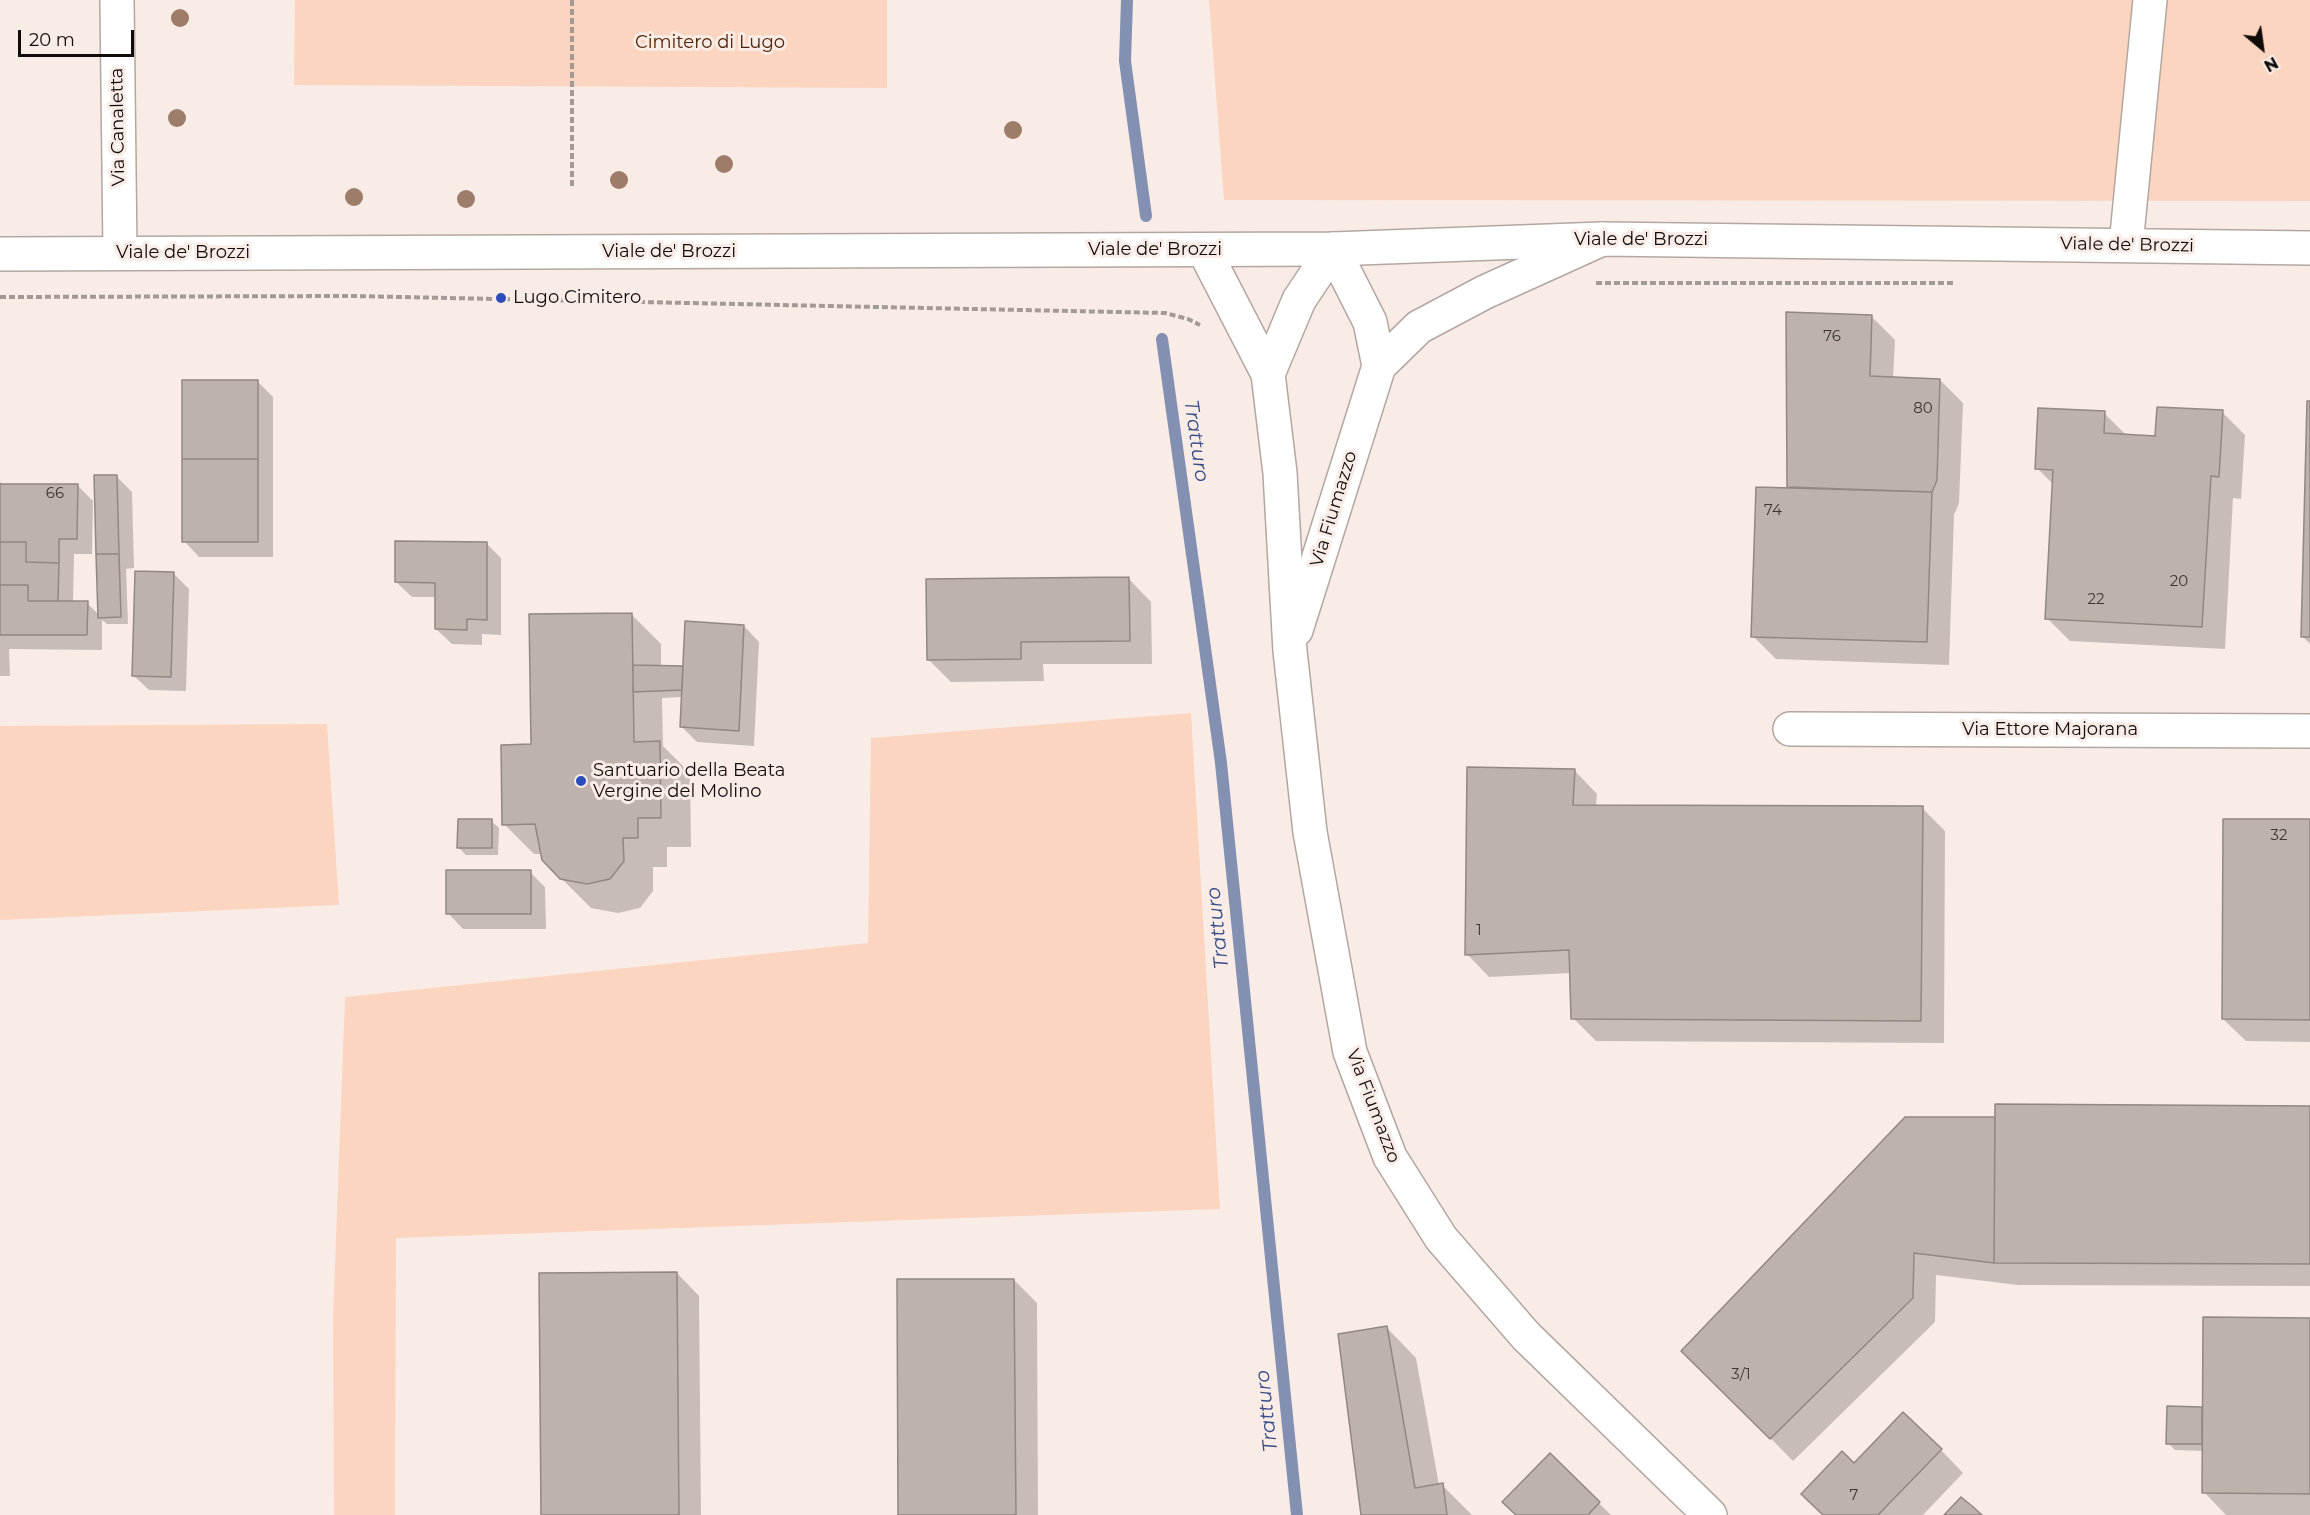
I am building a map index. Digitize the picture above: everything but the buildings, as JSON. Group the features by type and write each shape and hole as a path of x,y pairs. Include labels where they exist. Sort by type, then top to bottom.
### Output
{"street":[{"name":"Via Canaletta","path":"117,0 120,254"},
{"path":"2126,246 2150,0"},
{"name":"Viale de' Brozzi","path":"0,254 1334,249 1602,239 2310,248"},
{"name":"Via Fiumazzo","path":"1378,366 1419,327 1485,292 1602,239"},
{"name":"Via Fiumazzo","path":"1268,374 1299,300 1334,249 1370,322 1378,366 1290,651"},
{"name":"Via Fiumazzo","path":"1204,250 1268,374 1280,473 1290,651 1310,832 1350,1052 1390,1157 1441,1238 1526,1336 1710,1515"},
{"name":"Via Ettore Majorana","path":"1790,729 2310,731"}],"path":[{"path":"572,0 572,189"},
{"path":"1590,284 1962,283"},
{"path":"0,297 353,296 1165,313 1188,319 1203,327"}],"green space":[{"name":"Cimitero di Lugo","path":"295,0 887,0 887,88 294,85"},
{"path":"1209,0 2310,0 2310,201 1224,200"},
{"path":"1191,713 1220,1209 396,1238 395,1515 334,1515 333,1317 345,997 868,943 871,738"},
{"path":"327,724 339,905 0,920 0,726"}],"waterway":[{"name":"Tratturo","path":"1127,0 1125,61 1146,216"},
{"name":"Tratturo","path":"1162,339 1221,763 1297,1515"}],"place":[{"name":"Lugo Cimitero","path":"501,298"},
{"name":"Santuario della Beata Vergine del Molino","path":"581,781"}]}
